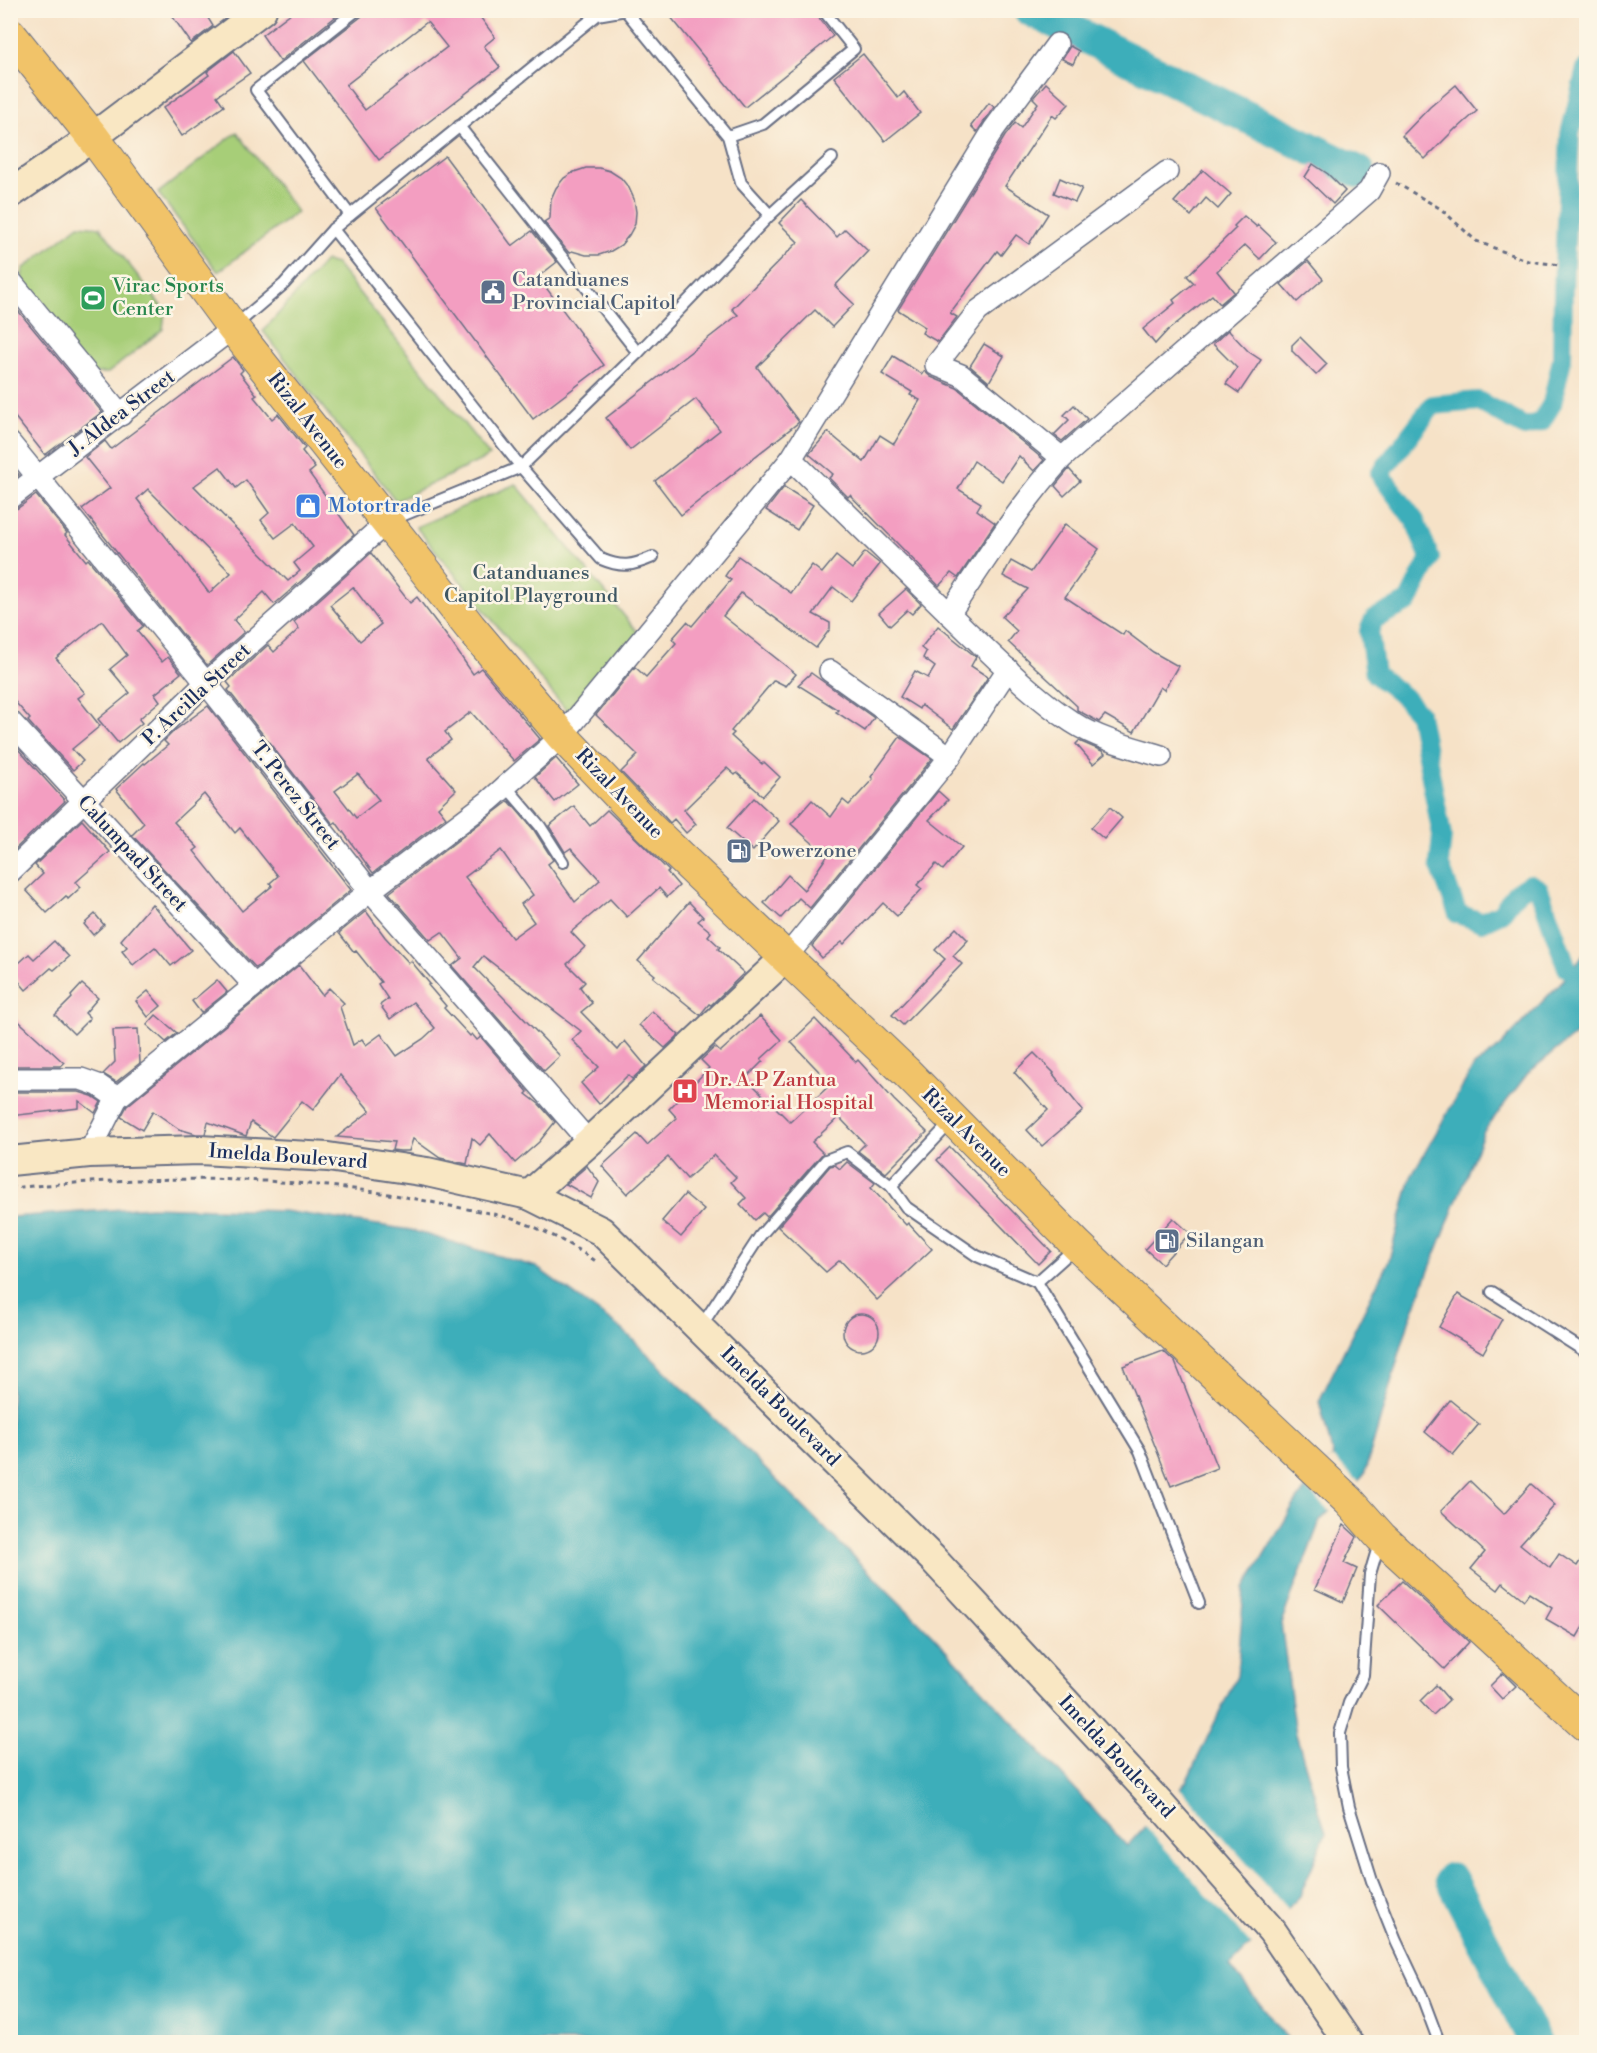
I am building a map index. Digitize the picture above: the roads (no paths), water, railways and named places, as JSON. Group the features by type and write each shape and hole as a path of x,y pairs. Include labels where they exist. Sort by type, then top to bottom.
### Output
{"main road":[{"path":"10,194 93,136 262,10"},
{"name":"Rizal Avenue","path":"10,34 93,136 233,328 484,644 562,736 649,827 787,956 1078,1245 1349,1501 1380,1537 1587,1725"},
{"path":"529,1195 589,1142 787,956"},
{"name":"Imelda Boulevard","path":"10,1161 89,1153 200,1150 328,1157 427,1172 529,1195 601,1231 932,1558 1159,1803 1272,1931 1348,2043"}],"street":[{"path":"89,1153 117,1098 370,891 489,801 562,736 791,459 994,129 1057,44"},
{"path":"1062,458 961,375 936,365 978,311 1167,172"},
{"path":"949,614 1010,521 1062,458 1369,191 1379,173"},
{"path":"10,280 121,415"},
{"name":"J. Aldea Street","path":"10,498 233,328"},
{"name":"T. Perez Street","path":"10,443 206,683 370,891 589,1142"},
{"path":"791,459 949,614 1008,669 1073,723 1095,735 1161,756"},
{"name":"P. Arcilla Street","path":"10,872 206,683 387,522"},
{"path":"787,956 950,757 1008,669"},
{"path":"830,671 950,757"},
{"name":"Calumpad Street","path":"10,721 254,985"},
{"path":"10,1079 81,1079 98,1085 117,1098"}],"lane":[{"path":"350,215 256,90 357,10"},
{"path":"728,136 763,124 854,49 823,10"},
{"path":"233,328 284,284 333,229 596,13 626,11 728,136 741,183 770,215"},
{"path":"459,126 638,353"},
{"path":"387,522 521,467 638,353 770,215 832,158"},
{"path":"333,229 521,467 601,559 617,566 635,564 653,557"},
{"path":"506,785 540,826 563,862"},
{"path":"891,1186 953,1120"},
{"path":"700,1328 759,1236 826,1160 847,1152 891,1186 906,1207 977,1256 1037,1282 1140,1451 1199,1603"},
{"path":"1037,1282 1078,1245"},
{"path":"1492,1292 1587,1352"},
{"path":"1380,1537 1370,1574 1363,1675 1349,1703 1340,1733 1341,1767 1349,1807 1372,1881 1396,1941 1421,1994 1439,2043"}],"water":[{"path":"1586,951 1586,1026 1528,1073 1484,1131 1409,1321 1364,1475 1320,1521 1281,1623 1296,1734 1326,1833 1300,1896 1230,1966 1290,2042 11,2042 11,1217 151,1207 284,1211 411,1230 536,1267 623,1330 731,1435 934,1637 1127,1846 1186,1782 1237,1676 1244,1589 1297,1500 1333,1456 1319,1401 1389,1260 1411,1177 1474,1066 1496,1050 1565,978"}],"waterway":[{"path":"1030,10 1359,172"},
{"path":"1567,968 1539,889 1530,884 1516,893 1501,913 1482,922 1458,914 1439,864 1442,836 1419,714 1403,696 1375,674 1369,631 1374,619 1408,602 1430,558 1415,521 1380,474 1433,405 1478,401 1525,427 1541,422 1552,404 1562,359 1570,134 1586,69"},
{"path":"1451,1879 1535,2042"}],"place":[{"name":"Catanduanes Provincial Capitol","path":"493,292"},
{"name":"Virac Sports Center","path":"93,298"},
{"name":"Motortrade","path":"308,506"},
{"name":"Powerzone","path":"739,851"},
{"name":"Dr. A.P Zantua Memorial Hospital","path":"685,1091"},
{"name":"Silangan","path":"1167,1241"}],"park label":[{"name":"Catanduanes Capitol Playground","path":"531,584"}]}
